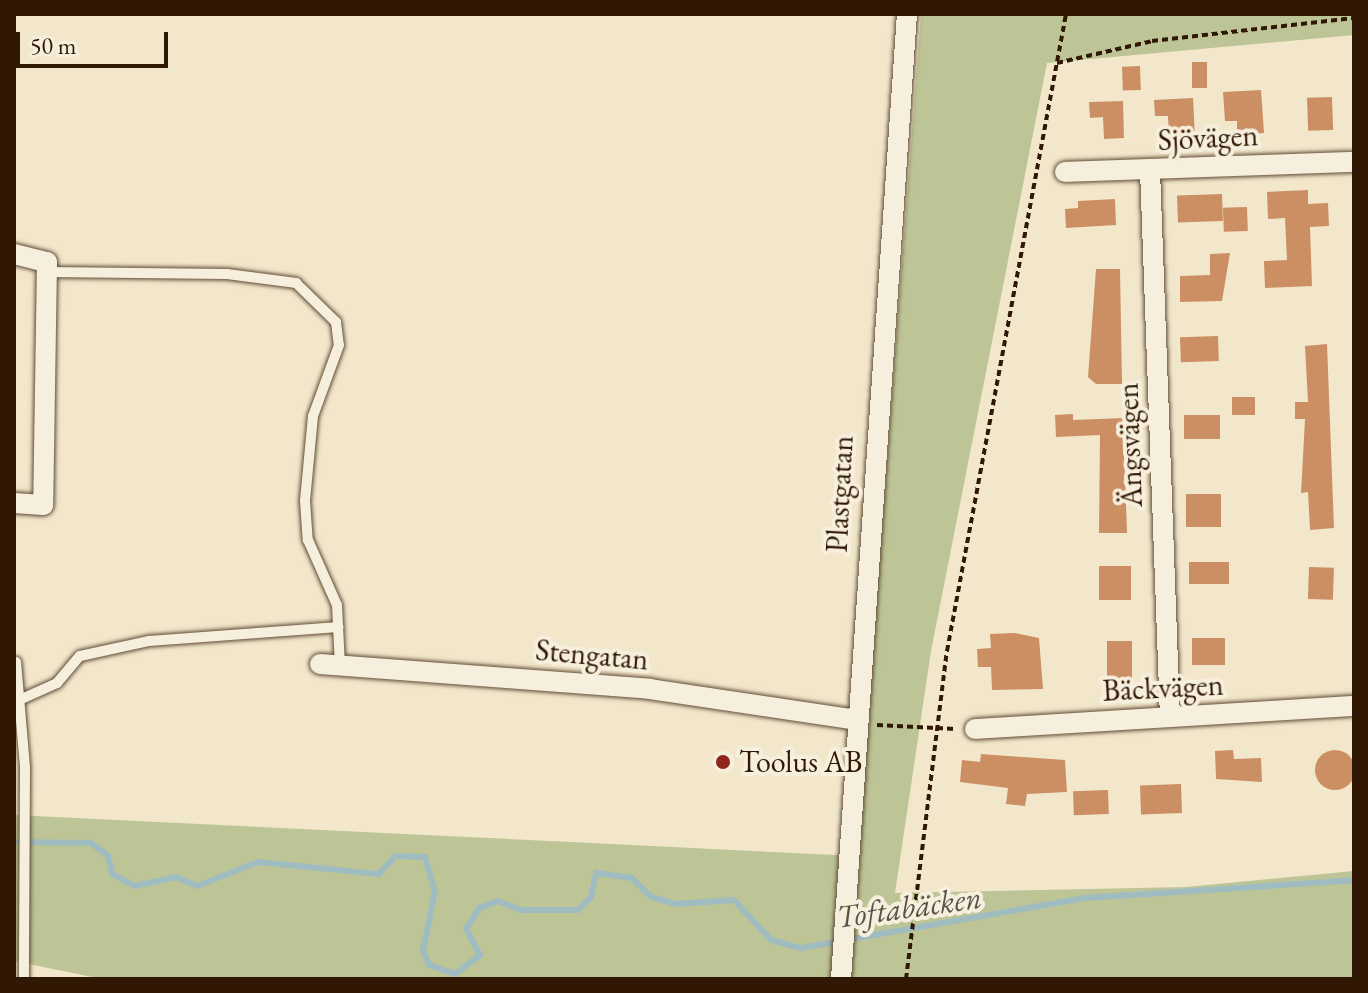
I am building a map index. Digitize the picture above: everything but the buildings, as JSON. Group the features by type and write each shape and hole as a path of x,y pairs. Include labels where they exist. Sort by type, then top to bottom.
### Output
{"street":[{"name":"Plastgatan","path":"842,969 907,14"},
{"path":"1354,162 1354,168"},
{"name":"Sjövägen","path":"1065,172 1354,162"},
{"name":"Ängsvägen","path":"1150,170 1170,717"},
{"path":"14,254 47,262 43,505 14,503"},
{"name":"Stengatan","path":"330,665 650,689 857,720"},
{"name":"Bäckvägen","path":"975,729 1354,706"}],"lane":[{"path":"47,272 227,274 296,283 336,322 339,345 313,416 305,501 308,540 337,605 338,627 330,665"},
{"path":"17,701 57,683 73,659 92,654 149,641 338,627"},
{"path":"16,662 26,837 24,979"}],"path":[{"path":"906,979 912,907 936,730 1066,14"},
{"path":"1057,63 1152,41 1354,18"},
{"path":"857,720 936,730 975,729"}],"green space":[{"path":"921,14 1354,14 1354,35 1047,63 931,651 895,893 1186,887 1354,871 1354,979 102,979 14,961 14,815 857,856"}],"waterway":[{"name":"Toftabäcken","path":"14,842 91,843 108,856 112,874 135,886 176,877 197,886 258,862 379,874 395,856 425,857 435,891 423,950 429,965 455,974 480,955 466,929 479,908 498,901 520,910 578,910 591,897 596,873 632,878 651,897 676,904 734,900 771,940 801,948 1086,898 1354,880"}],"place":[{"name":"Toolus AB","path":"723,762"}]}
